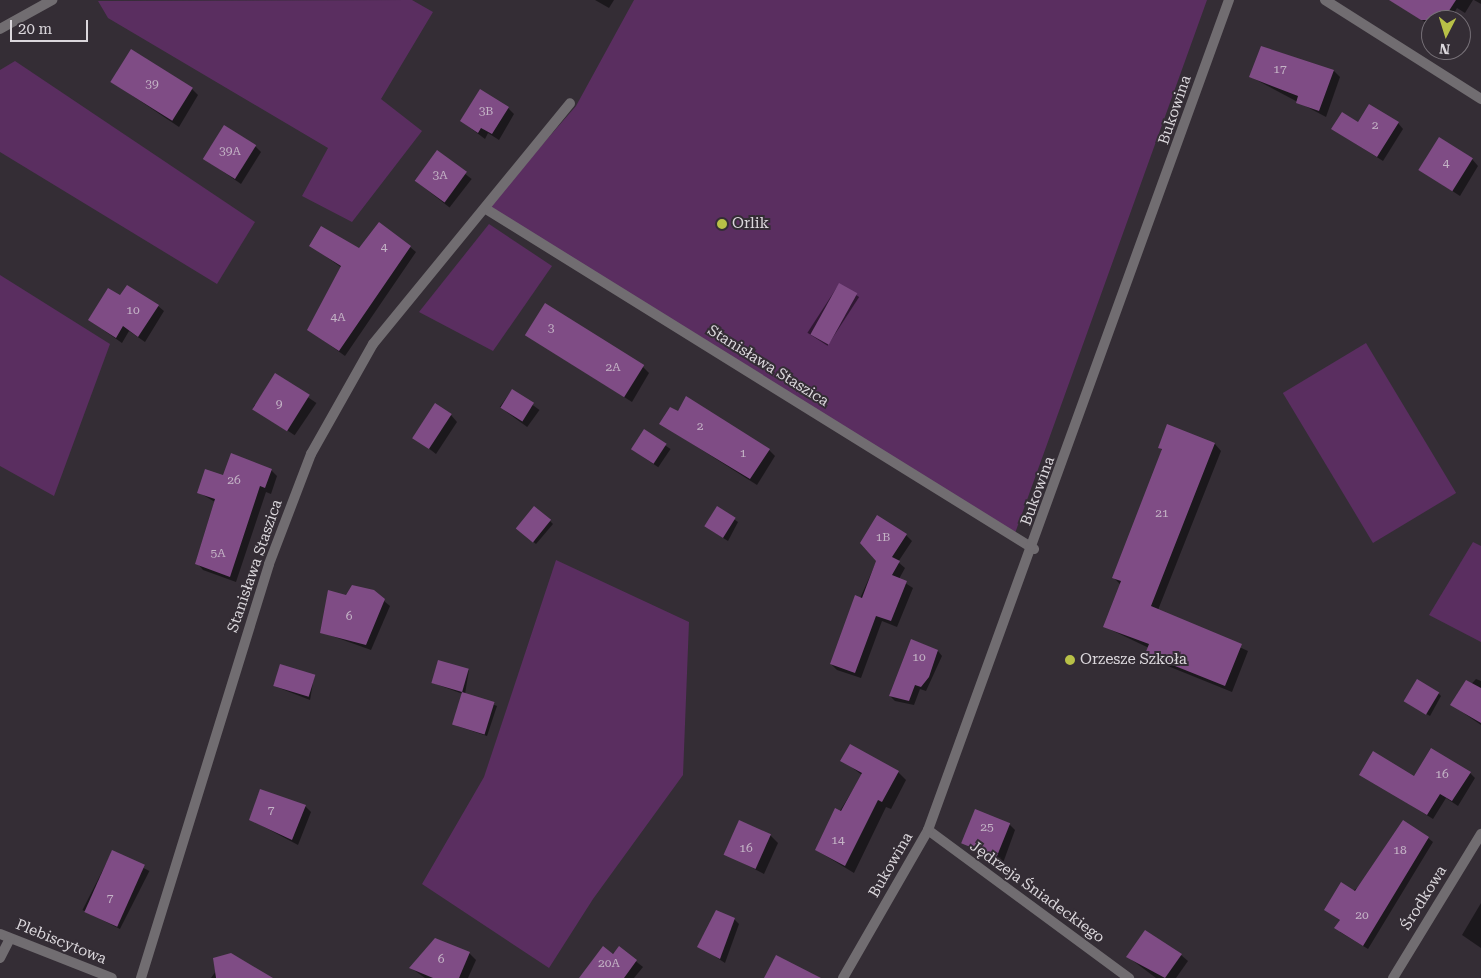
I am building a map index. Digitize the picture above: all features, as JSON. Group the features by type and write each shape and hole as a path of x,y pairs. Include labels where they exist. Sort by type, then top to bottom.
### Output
{"street":[{"path":"0,29 52,0"},
{"name":"Bukowina","path":"843,978 928,830 1034,549 1230,0"},
{"path":"1324,0 1481,100"},
{"name":"Stanisława Staszica","path":"141,978 269,564 311,454 374,344 486,210 570,103"},
{"name":"Stanisława Staszica","path":"486,210 1034,549"},
{"name":"Jędrzeja Śniadeckiego","path":"928,830 1130,978"},
{"name":"Środkowa","path":"1393,978 1481,834"},
{"path":"0,958 5,936"},
{"name":"Plebiscytowa","path":"5,936 112,978"}],"shaded area":[{"path":"412,0 433,12 381,99 422,131 352,222 302,196 328,148 108,18 98,1"},
{"path":"634,0 1207,0 1014,536 486,209 576,106"},
{"path":"15,61 255,222 217,284 0,152 0,70"},
{"path":"489,224 552,266 493,351 419,312"},
{"path":"0,275 110,344 54,496 0,466"},
{"path":"1366,343 1456,493 1373,543 1283,393"},
{"path":"1473,542 1481,546 1481,642 1429,615"},
{"path":"556,560 689,622 683,775 593,899 549,968 422,884 484,777"}],"building":[{"path":"1389,0 1456,0 1450,10 1421,10 1421,20"},
{"path":"1261,46 1334,70 1319,111 1296,103 1298,96 1249,77"},
{"path":"131,49 193,88 172,121 110,82"},
{"path":"480,89 509,107 492,134 481,128 478,133 460,121"},
{"path":"1369,104 1399,122 1377,157 1331,129 1342,112 1358,122"},
{"path":"224,125 256,145 235,179 203,159"},
{"path":"1439,137 1473,158 1452,191 1418,170"},
{"path":"437,150 467,172 445,202 415,181"},
{"path":"379,222 411,246 339,351 307,330 341,266 309,246 321,226 359,248"},
{"path":"839,283 857,293 829,345 810,335"},
{"path":"127,285 159,305 138,337 123,326 116,338 88,320 108,288 120,295"},
{"path":"545,303 644,365 624,397 525,335"},
{"path":"275,373 310,395 287,431 252,409"},
{"path":"512,389 534,403 522,421 500,408"},
{"path":"686,396 770,449 750,479 659,424 670,407 678,411"},
{"path":"435,403 452,414 429,449 412,438"},
{"path":"1167,424 1215,443 1151,606 1242,644 1225,686 1145,654 1149,644 1103,627 1121,581 1112,578 1162,449 1158,448"},
{"path":"644,429 667,444 654,464 631,449"},
{"path":"231,453 272,469 265,488 260,486 230,577 195,564 215,499 197,493 205,469 223,475"},
{"path":"534,506 551,520 533,542 516,529"},
{"path":"717,506 736,518 723,538 704,526"},
{"path":"877,515 907,534 892,557 900,561 892,575 907,581 891,621 876,616 855,673 830,664 855,595 862,598 876,561 860,543"},
{"path":"352,585 374,590 385,599 366,645 320,633 328,590 346,595"},
{"path":"911,639 938,650 929,677 921,687 915,685 909,701 889,696"},
{"path":"438,660 469,669 462,692 431,683"},
{"path":"280,664 315,675 309,697 273,686"},
{"path":"1417,679 1439,692 1426,715 1404,701"},
{"path":"1466,680 1481,688 1481,723 1450,705"},
{"path":"462,692 495,702 485,734 452,725"},
{"path":"850,744 899,771 882,802 878,800 845,866 815,850 835,808 841,811 862,773 840,761"},
{"path":"1431,748 1471,772 1452,801 1440,794 1427,815 1359,775 1373,751 1414,776"},
{"path":"260,789 306,805 292,840 249,820"},
{"path":"975,809 1010,823 996,858 961,843"},
{"path":"739,820 771,834 756,869 724,855"},
{"path":"1403,820 1429,837 1363,946 1334,928 1340,920 1324,910 1341,882 1355,891"},
{"path":"112,850 145,865 117,927 84,912"},
{"path":"716,910 735,918 720,959 697,947"},
{"path":"1145,930 1182,954 1165,978 1126,957"},
{"path":"435,938 470,952 459,978 433,978 409,968"},
{"path":"603,946 613,954 619,946 637,960 624,978 579,978"},
{"path":"231,953 273,978 216,978 213,958"},
{"path":"776,955 821,978 764,978"}],"place":[{"name":"Orlik","path":"722,224"},
{"name":"Orzesze Szkoła","path":"1070,660"}]}
